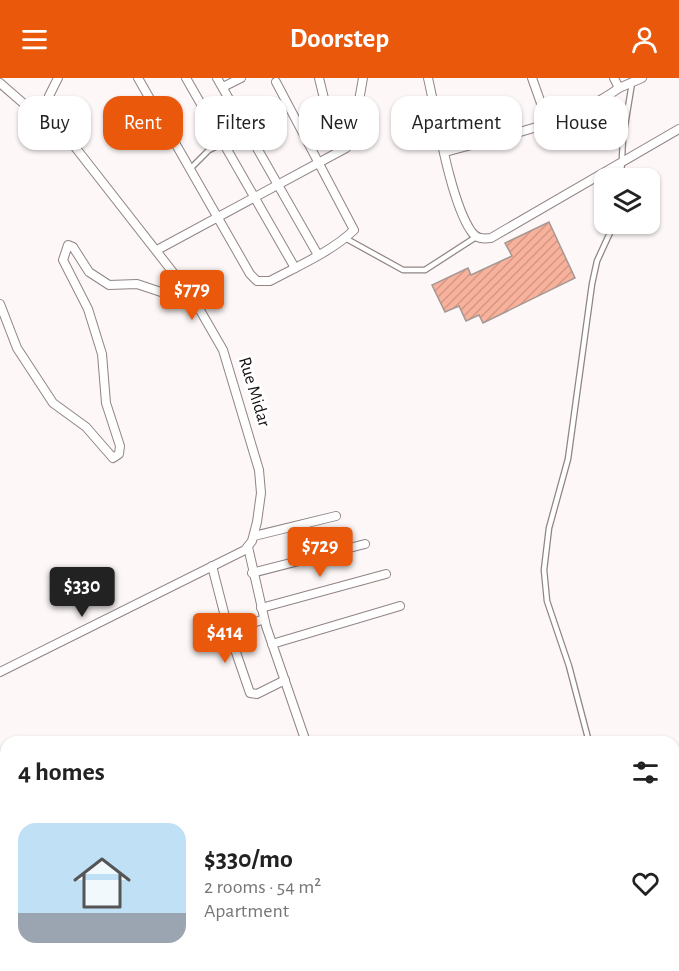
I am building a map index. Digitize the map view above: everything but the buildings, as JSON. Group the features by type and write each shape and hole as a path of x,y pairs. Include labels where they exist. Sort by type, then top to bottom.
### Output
{"street":[{"path":"49,96 58,78"},
{"path":"138,78 191,168 216,219 249,274 257,281 270,281 295,268 345,238 354,230 276,82"},
{"path":"186,78 197,96"},
{"path":"217,78 318,255"},
{"path":"223,87 241,78"},
{"path":"319,78 323,96"},
{"path":"157,250 350,144 363,78"},
{"path":"428,78 445,153 465,218 476,237 491,238 679,129"},
{"path":"539,96 533,80 544,78"},
{"path":"614,78 619,88"},
{"path":"608,96 619,88 642,78"},
{"path":"0,83 18,99"},
{"path":"445,153 534,127"},
{"name":"Rue Midar","path":"78,150 183,283 223,350 259,470 260,506 254,536 248,547"},
{"path":"228,150 295,268"},
{"path":"0,304 17,348 53,403 86,427 113,458 118,454 120,446 106,403 102,354 88,309 63,260 64,251 68,245 73,247 89,272 110,285 137,284 167,293 183,283"},
{"path":"254,536 336,516"},
{"path":"252,573 365,544"},
{"path":"0,672 176,586 248,547 264,619 304,736"},
{"path":"212,566 250,694 257,694 285,680"},
{"path":"261,608 386,574"},
{"path":"272,644 400,606"},
{"path":"230,632 264,619"}],"lane":[{"path":"622,168 632,82"},
{"path":"191,168 209,150"},
{"path":"587,736 569,666 547,601 544,559 549,528 568,459 592,284 597,261 609,234"},
{"path":"345,238 403,270 425,270 476,237"}]}
